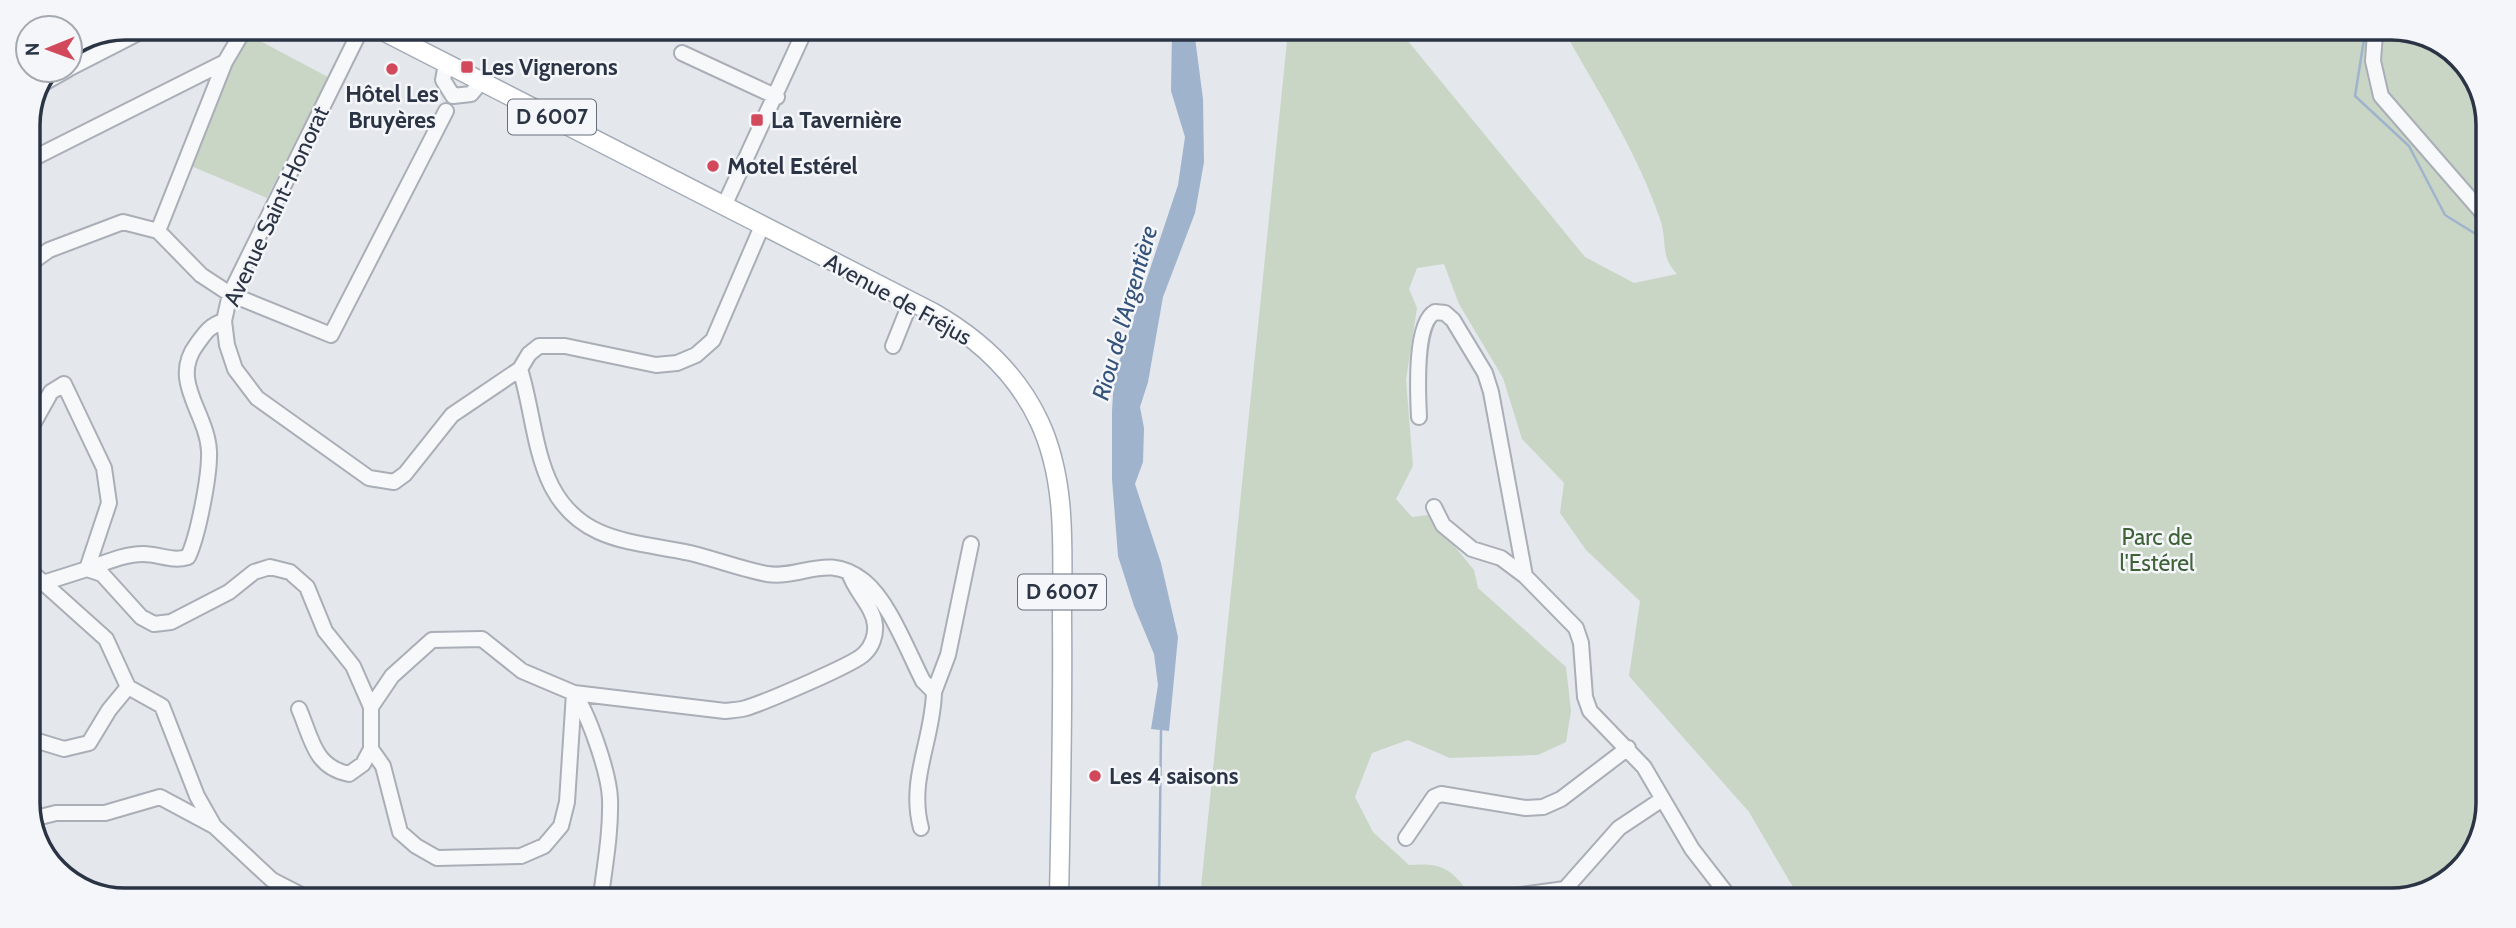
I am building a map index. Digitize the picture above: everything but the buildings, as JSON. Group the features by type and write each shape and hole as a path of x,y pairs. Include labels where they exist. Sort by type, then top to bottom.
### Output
{"main road":[{"name":"Avenue de Fréjus","path":"400,40 911,301 954,325 994,356 1029,403 1052,454 1062,543 1059,888"}],"street":[{"path":"158,231 225,62 238,40"},
{"name":"Avenue Saint-Honorat","path":"88,569 131,554 147,554 175,561 188,557 195,542 209,454 207,438 184,378 186,363 211,325 224,321 230,294 356,40"},
{"path":"724,206 777,97 801,40"},
{"path":"2374,40 2373,61 2381,96 2476,209"},
{"path":"84,58 104,43"},
{"path":"682,53 777,97"},
{"path":"40,155 225,62"},
{"path":"446,64 443,80 450,103"},
{"path":"40,256 49,250 123,222 158,231 201,275 230,294 331,335 450,103 471,94 482,81"},
{"path":"224,321 235,369 257,398 369,478 394,482 405,474 452,415 520,369 529,354 539,346 550,344 656,365 677,363 696,355 713,340 762,226"},
{"path":"893,346 911,301"},
{"path":"1419,417 1419,360 1426,322 1435,312 1445,313 1453,320 1485,373 1491,392 1525,576"},
{"path":"520,369 552,487 570,511 588,526 613,539 640,547 687,552 767,574 787,574 814,566 849,572 871,588 923,681 934,692"},
{"path":"40,412 51,392 64,384 104,468 109,503 88,569"},
{"path":"1434,507 1443,525 1472,548 1501,558 1525,576 1576,628 1581,643 1586,697 1590,710 1644,767 1661,800 1723,888"},
{"path":"921,828 916,810 919,765 934,709 934,692 948,655 971,544"},
{"path":"43,583 88,569 102,574 141,618 154,624 171,622 229,592 254,572 270,567 290,572 307,587 325,631 353,666 370,707 371,748 363,764 349,774 334,771 322,763 299,709"},
{"path":"370,707 392,676 432,640 482,639 522,671 574,693 725,711 746,708 863,657 869,649 875,625 871,611 852,583 849,572"},
{"path":"40,580 106,639 128,687 162,706 197,796 214,826"},
{"path":"40,742 64,749 89,743 109,710 128,687"},
{"path":"371,748 383,766 400,832 416,846 437,858 521,856 544,846 561,826 567,802 574,693"},
{"path":"574,693 586,711 610,797 602,888"},
{"path":"1406,838 1434,797 1441,794 1526,808 1543,807 1561,799 1628,748"},
{"path":"41,817 56,813 105,813 160,797 214,826 272,880 287,888"},
{"path":"1564,888 1619,828 1661,800"}],"green space":[{"path":"243,40 258,40 328,77 267,198 191,166 235,54"},
{"name":"Parc de l'Estérel","path":"1287,40 1407,40 1585,257 1634,283 1677,274 1668,260 1660,219 1640,170 1569,40 2391,40 2428,49 2447,61 2458,73 2471,98 2476,119 2476,803 2467,840 2458,855 2438,873 2418,883 2391,888 1794,888 1749,812 1629,676 1640,601 1586,550 1560,513 1564,483 1522,439 1503,378 1459,304 1444,264 1417,268 1409,289 1417,308 1406,380 1413,466 1396,499 1412,517 1429,515 1474,570 1478,588 1566,667 1571,711 1566,742 1538,755 1450,758 1408,740 1372,753 1355,797 1373,832 1409,865 1440,867 1453,874 1465,888 1201,888"}],"water":[{"path":"1172,40 1195,40 1203,99 1204,162 1195,213 1163,297 1148,382 1140,407 1144,428 1143,462 1135,484 1161,563 1178,637 1169,731 1151,729 1158,685 1154,654 1134,606 1118,556 1112,479 1112,411 1114,377 1178,185 1185,137 1171,91"}],"waterway":[{"path":"2364,40 2355,96 2409,146 2445,215 2476,234"},
{"name":"Riou de l'Argentière","path":"1159,888 1161,731"}],"place":[{"name":"Les Vignerons","path":"467,67"},
{"name":"Hôtel Les Bruyères","path":"392,69"},
{"name":"La Tavernière","path":"757,120"},
{"name":"Motel Estérel","path":"713,166"},
{"name":"Les 4 saisons","path":"1095,776"}]}
